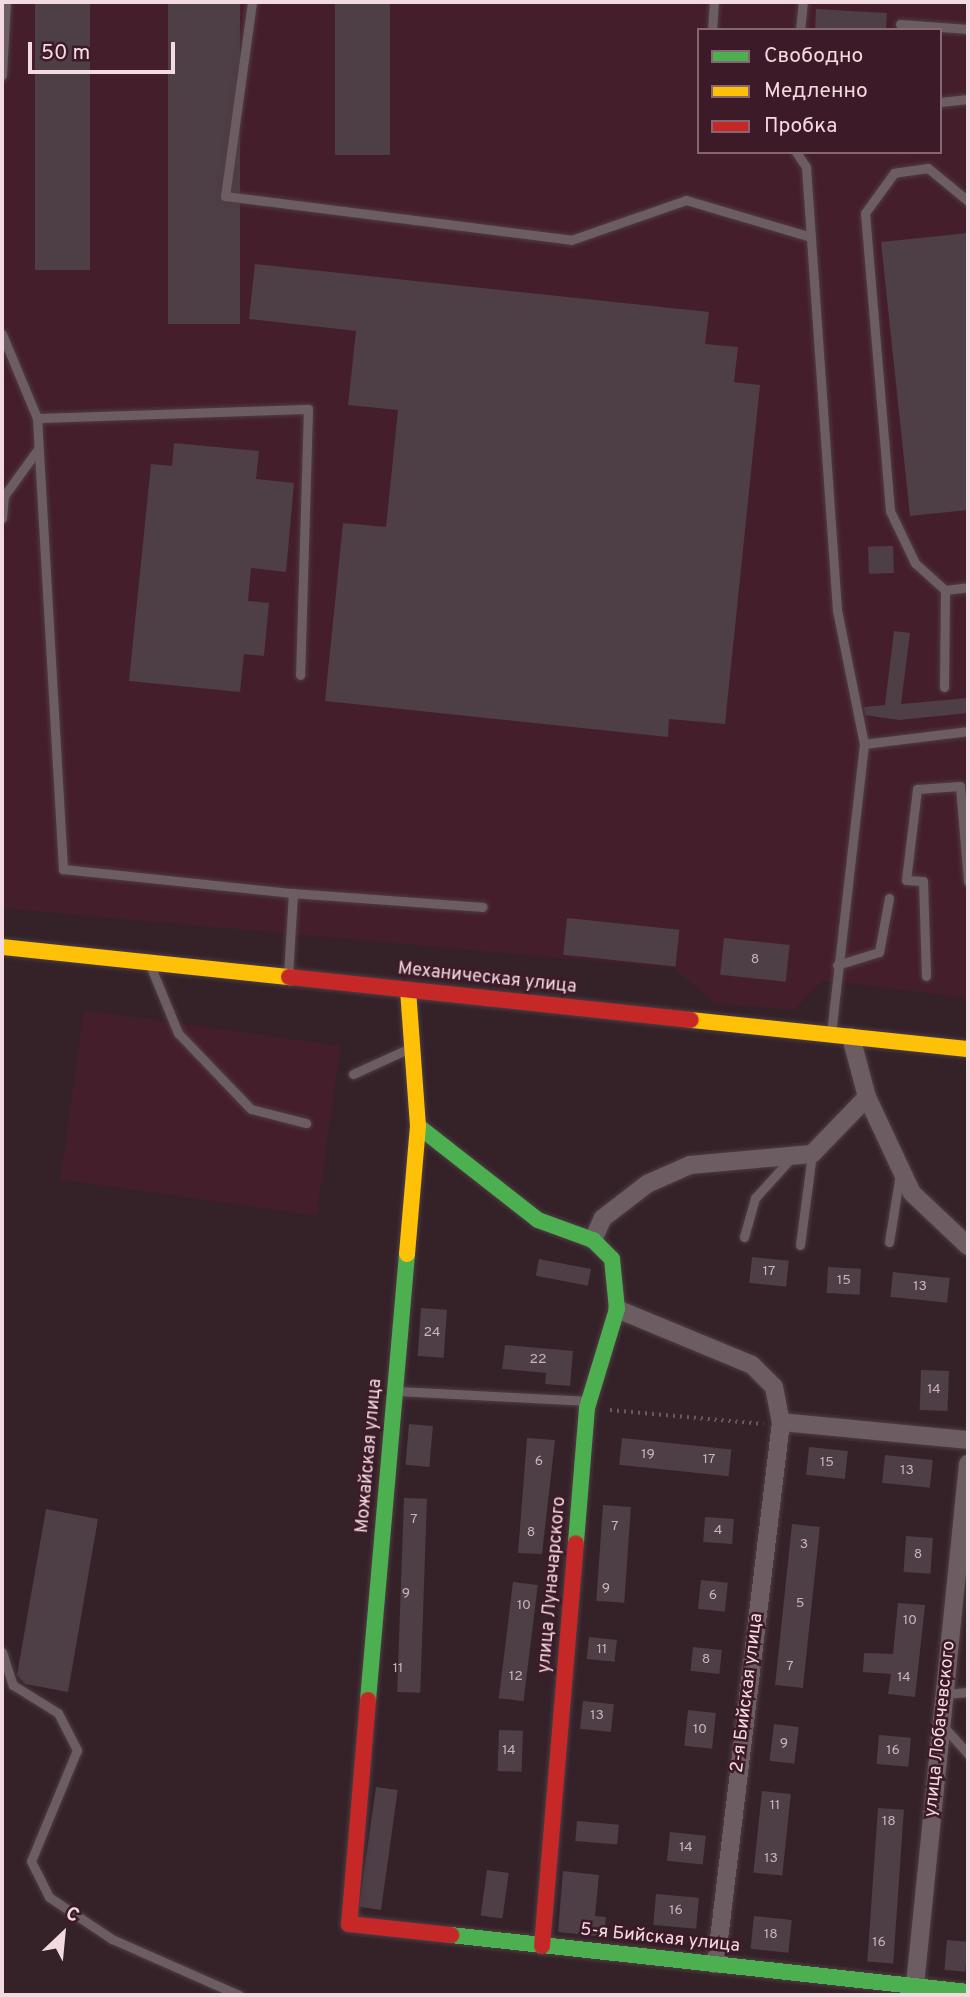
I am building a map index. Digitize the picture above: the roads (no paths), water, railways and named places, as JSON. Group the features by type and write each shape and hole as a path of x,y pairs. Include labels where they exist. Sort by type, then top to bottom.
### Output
{"street":[{"name":"Механическая улица","path":"2,947 968,1049"},
{"name":"Можайская улица","path":"349,1924 418,1126 408,990"},
{"path":"851,1037 867,1097 900,1172 912,1193 968,1246"},
{"path":"418,1126 538,1220 593,1240 603,1218 647,1184 680,1170 812,1154 867,1097"},
{"name":"улица Луначарского","path":"542,1946 588,1404 617,1310 612,1259 593,1240"},
{"name":"2-я Бийская улица","path":"617,1310 752,1365 774,1387 781,1424 716,1964"},
{"path":"781,1424 968,1440"},
{"name":"улица Лобачевского","path":"914,1991 968,1464"},
{"name":"5-я Бийская улица","path":"349,1924 716,1964 914,1991 968,1992"}],"lane":[{"path":"2,75 6,2"},
{"path":"252,2 225,196 572,240 686,200 811,237"},
{"path":"712,28 714,2"},
{"path":"800,28 803,2"},
{"path":"900,24 968,29"},
{"path":"942,102 968,99"},
{"path":"797,154 806,167 837,610 864,744 831,1035"},
{"path":"944,687 945,590 915,563 890,511 865,213 894,173 929,168 968,201"},
{"path":"2,334 37,418 63,869 293,894 482,907"},
{"path":"37,418 308,409 300,675"},
{"path":"2,518 4,496 38,449"},
{"path":"945,590 968,587"},
{"path":"864,744 968,731"},
{"path":"926,976 923,881 906,880 917,789 960,786 968,882"},
{"path":"287,978 293,894"},
{"path":"837,965 879,952 889,898"},
{"path":"149,963 178,1033 251,1109 306,1124"},
{"path":"354,1074 411,1047"},
{"path":"800,1245 812,1154"},
{"path":"744,1237 755,1198 793,1156"},
{"path":"888,1242 900,1172"},
{"path":"395,1391 588,1404"},
{"path":"2,1652 13,1685 58,1713 76,1750 31,1861 49,1897 112,1939 239,1995"},
{"path":"945,1694 968,1692"},
{"path":"942,1724 968,1754"}]}
